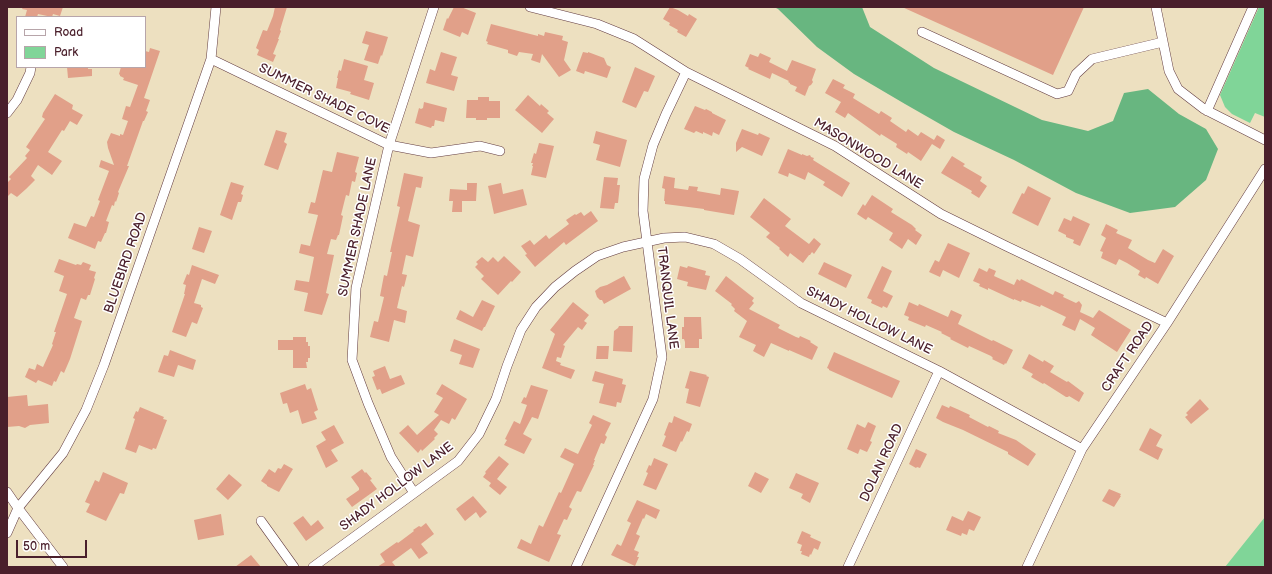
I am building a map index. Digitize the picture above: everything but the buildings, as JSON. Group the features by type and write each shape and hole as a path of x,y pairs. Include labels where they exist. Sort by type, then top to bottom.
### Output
{"street":[{"name":"BLUEBIRD ROAD","path":"7,533 18,508 63,452 86,410 104,365 211,59 216,7"},
{"name":"SUMMER SHADE LANE","path":"414,493 391,457 352,360 356,288 389,145 434,7"},
{"name":"MASONWOOD LANE","path":"530,7 597,24 634,39 686,72 835,146 941,214 1167,323"},
{"path":"1156,7 1169,71 1178,89 1208,111 1265,140"},
{"path":"1208,111 1252,7"},
{"path":"922,32 1057,94 1068,91 1076,74 1092,59 1163,42"},
{"name":"SUMMER SHADE COVE","path":"211,59 389,145 431,153 480,146 500,151"},
{"path":"7,113 17,100 30,73 31,68"},
{"name":"TRANQUIL LANE","path":"576,567 653,399 662,357 646,242 643,211 644,179 653,144 686,72"},
{"name":"CRAFT ROAD","path":"1028,567 1082,450 1167,323 1265,170"},
{"name":"SHADY HOLLOW LANE","path":"313,567 458,461 479,434 496,400 521,330 536,306 555,287 597,256 623,247 664,238 685,237 714,244 740,259 800,303 939,370 1082,450"},
{"name":"DOLAN ROAD","path":"848,567 939,370"},
{"path":"7,492 63,567"},
{"path":"261,521 294,567"}],"green space":[{"path":"774,7 862,7 870,27 934,68 1042,120 1088,131 1113,121 1124,93 1148,89 1179,114 1206,129 1218,149 1206,180 1175,207 1130,213 1076,193 1014,160 954,132 905,104 854,74 817,47 778,9"},
{"path":"1259,7 1265,7 1265,117 1255,113 1250,123 1232,114 1225,107 1220,95"},
{"path":"1265,517 1265,567 1225,567"}]}
